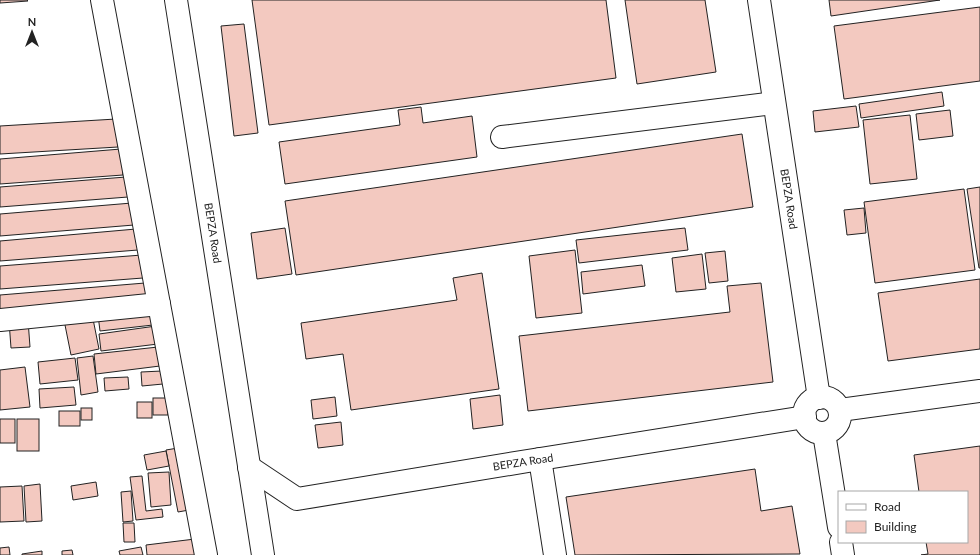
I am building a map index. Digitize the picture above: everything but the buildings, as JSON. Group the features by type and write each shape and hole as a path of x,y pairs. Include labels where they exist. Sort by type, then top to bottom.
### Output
{"street":[{"path":"102,0 206,555"},
{"name":"BEPZA Road","path":"176,0 263,555"},
{"name":"BEPZA Road","path":"759,0 819,398"},
{"path":"502,137 774,103"},
{"path":"0,320 159,304"},
{"path":"840,410 980,391"},
{"path":"819,398 833,400 840,410 840,416 835,428 824,433 812,430 808,426 805,417 806,408 810,403 819,398"},
{"name":"BEPZA Road","path":"249,467 297,499 805,417"},
{"path":"824,433 838,521"},
{"path":"540,459 555,555"},
{"path":"841,543 843,555"}]}
